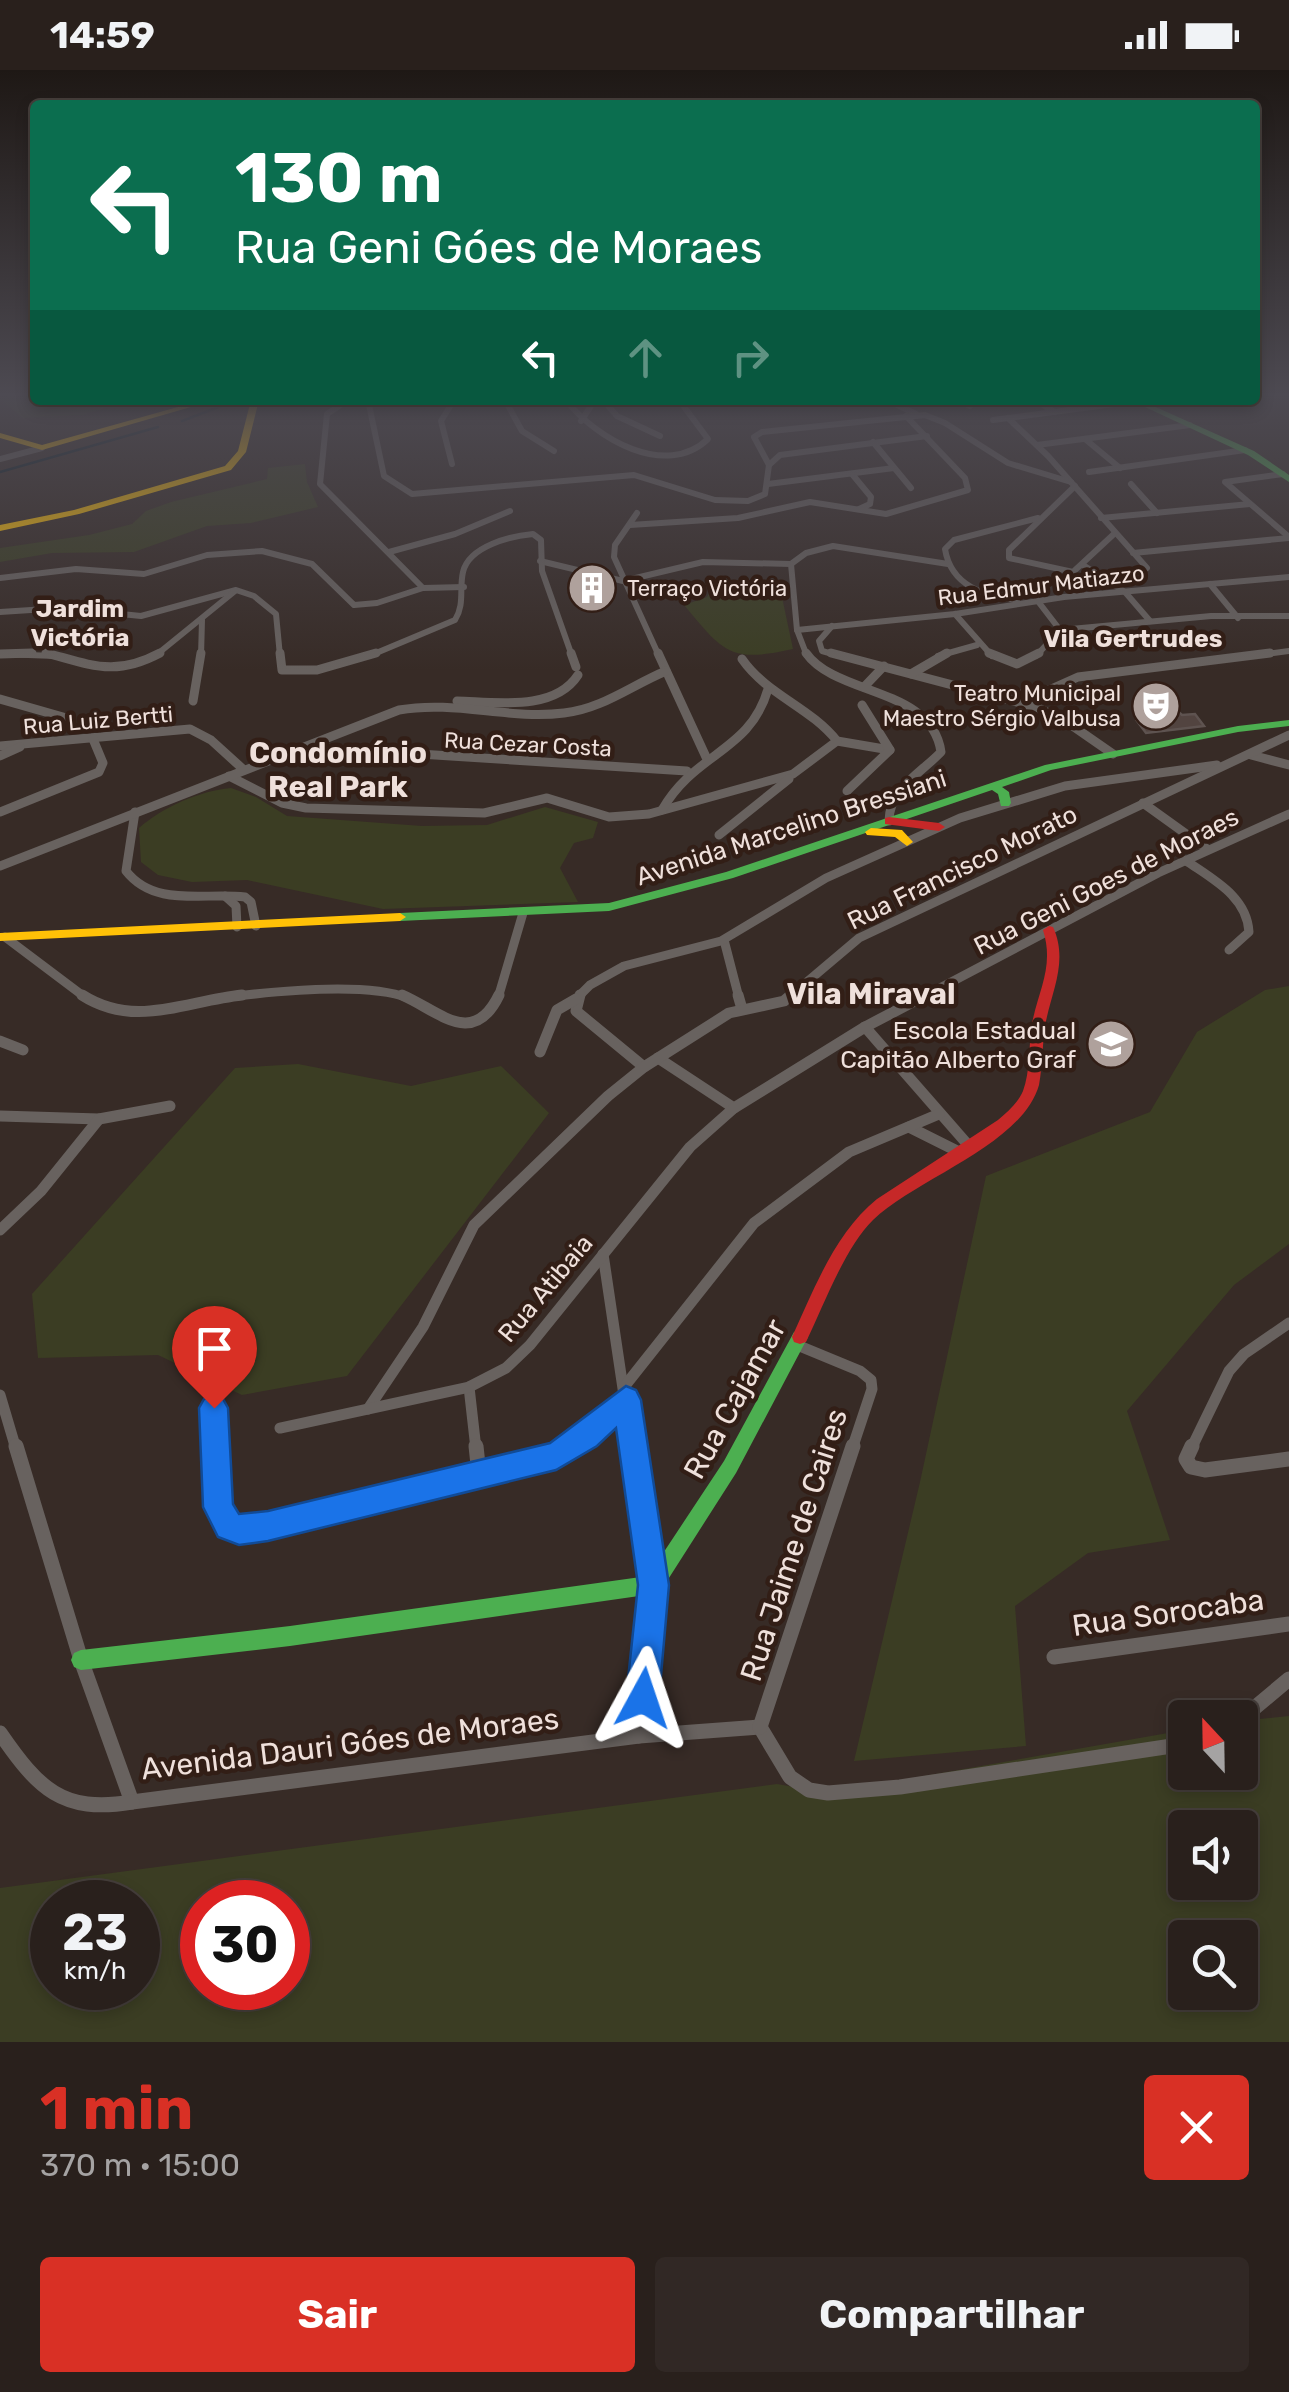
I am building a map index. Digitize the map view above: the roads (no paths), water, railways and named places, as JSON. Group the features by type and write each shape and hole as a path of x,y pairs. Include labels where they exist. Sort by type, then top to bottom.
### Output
{"street":[{"path":"0,528 76,512 162,487"},
{"path":"323,487 423,588"},
{"path":"398,487 425,493 494,487"},
{"path":"673,487 685,493 738,502 762,497 767,487"},
{"path":"858,510 872,501 862,487"},
{"path":"630,525 738,518 810,502 886,514 968,490 967,487"},
{"path":"1070,487 1009,550 1009,558 1070,573 1115,533"},
{"path":"1075,487 1147,568"},
{"path":"1134,487 1157,513"},
{"path":"1232,487 1289,538"},
{"path":"1101,518 1250,504"},
{"path":"388,552 510,511"},
{"path":"636,513 613,551 623,581 706,757"},
{"path":"1040,518 948,544 944,556 969,588 982,595 1035,600 1060,630"},
{"path":"1015,524 1028,530"},
{"path":"0,612 62,608 140,616 236,590 254,596 276,614 280,666 286,673 295,674 347,662 451,622 464,604 464,572 470,560 528,533 539,537 540,561 577,671 574,686 549,698 454,701 399,710 0,866"},
{"path":"1134,553 1289,538"},
{"path":"396,559 414,546"},
{"path":"540,561 623,581 703,562 791,564 806,552 833,546 948,564"},
{"path":"0,578 65,570 144,574 206,555 262,551 312,564 354,605 423,588 464,587"},
{"path":"791,564 797,630 803,651 813,662 923,718 943,744 933,762 894,796 887,810 888,821 940,827"},
{"path":"1083,565 1125,592 1150,621"},
{"name":"Rua Edmur Matiazzo","path":"797,630 955,614 1035,600 1289,577"},
{"path":"1210,584 1238,619"},
{"path":"0,654 45,653 106,669 126,669 162,652 236,590"},
{"path":"955,614 977,645 999,663 1020,664 1034,657 1060,630 1211,616 1285,616 1289,625"},
{"path":"194,701 204,639 202,620"},
{"path":"832,626 818,641 822,651 1050,712 1112,754"},
{"path":"911,674 937,656 977,645"},
{"path":"982,692 1040,694 1078,677 1289,652"},
{"path":"742,659 754,680 791,698 819,719 837,741 890,750"},
{"path":"864,686 884,666"},
{"path":"436,705 573,712 605,705 666,671"},
{"path":"662,810 672,788 687,770 757,720 768,689"},
{"path":"0,699 63,717"},
{"path":"862,705 890,750"},
{"name":"Rua Luiz Bertti","path":"0,746 194,730 244,770"},
{"path":"540,1052 557,1010 582,991 623,968 724,940 823,880 940,827 1006,803 1086,782 1228,764 1250,755 1286,730"},
{"name":"Avenida Marcelino Bressiani","path":"2,937 522,913 637,902 992,785 1112,754 1286,730"},
{"path":"0,812 99,772 103,763 94,739"},
{"path":"228,776 282,803 342,812 484,813 547,798 608,817 662,810 792,774 810,766 837,741"},
{"path":"0,756 25,744"},
{"name":"Rua Cezar Costa","path":"308,747 687,770"},
{"path":"847,791 890,750"},
{"path":"1250,755 1289,766"},
{"name":"Rua Francisco Morato","path":"368,1410 423,1327 474,1225 608,1096 644,1067 742,1009 784,1001 835,954 859,938 1228,764"},
{"path":"719,835 792,774"},
{"path":"992,785 1003,792 1006,803"},
{"path":"894,796 896,808 907,814"},
{"path":"1143,803 1207,849"},
{"path":"135,812 126,871 138,887 165,894 248,899 256,926"},
{"name":"Rua Geni Goes de Moraes","path":"734,1108 865,1027 1185,860 1289,814"},
{"path":"850,834 892,832 907,842"},
{"path":"1185,860 1229,893 1248,917 1250,932 1229,950"},
{"path":"224,895 236,906 237,927"},
{"path":"2,937 30,960 114,1012 246,995 394,993 422,1002 453,1021 468,1024 482,1019 497,1001 522,913"},
{"name":"Rua Cajamar","path":"653,1585 713,1496 863,1220 1007,1123 1030,1098 1038,1033 1056,963 1056,947 1049,930"},
{"path":"724,940 742,1009"},
{"path":"576,999 579,1015 644,1067"},
{"path":"865,1027 964,1149"},
{"path":"0,1041 23,1050"},
{"path":"658,1058 734,1108"},
{"path":"0,1116 99,1119 170,1106"},
{"name":"Rua Atibaia","path":"280,1428 469,1388 506,1368 530,1345 690,1147 734,1108"},
{"path":"214,1408 218,1507 228,1526 239,1530 556,1456 587,1436 625,1393 754,1223 849,1152 939,1114"},
{"path":"0,1230 41,1191 99,1119"},
{"path":"909,1127 964,1149"},
{"path":"602,1254 653,1585 639,1736"},
{"path":"1289,1323 1244,1354 1229,1371 1187,1454 1188,1464 1206,1470 1289,1459"},
{"name":"Rua Jaime de Caires","path":"760,1727 872,1389 871,1380 798,1345"},
{"path":"469,1388 480,1474"},
{"name":"Avenida Dauri Góes de Moraes","path":"2,1405 81,1660 132,1802 639,1736 760,1727"},
{"path":"81,1660 586,1598 653,1585"},
{"name":"Rua Sorocaba","path":"1054,1657 1289,1624"},
{"path":"1258,1705 1289,1679"},
{"path":"760,1727 790,1777 810,1790 828,1793 1168,1747"},
{"path":"0,1733 47,1788 67,1801 90,1808 132,1802"}],"place":[{"name":"Terraço Victória","path":"592,588"},
{"name":"Teatro Municipal Maestro Sérgio Valbusa","path":"1156,706"},
{"name":"Escola Estadual Capitão Alberto Graf","path":"1111,1044"}],"district":[{"name":"Jardim Victória","path":"80,622"},
{"name":"Vila Gertrudes","path":"1133,638"},
{"name":"Condomínio Real Park","path":"338,770"},
{"name":"Vila Miraval","path":"871,994"}]}
